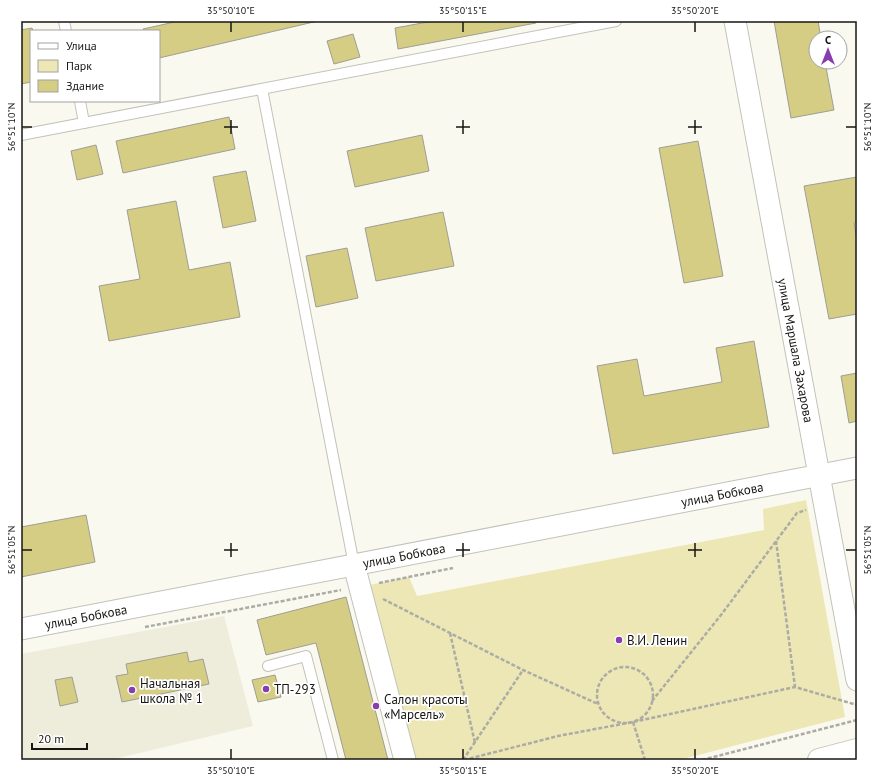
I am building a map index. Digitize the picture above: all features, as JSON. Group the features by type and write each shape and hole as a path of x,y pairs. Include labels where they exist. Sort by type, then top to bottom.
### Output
{"main road":[{"path":"819,760 857,750"}],"street":[{"name":"улица Маршала Захарова","path":"735,21 857,680"},
{"name":"улица Бобкова","path":"21,629 857,468"},
{"path":"354,565 405,760"}],"lane":[{"path":"21,135 616,21"},
{"path":"262,89 354,565"},
{"path":"80,102 84,123"},
{"path":"268,666 306,656 333,760"}],"path":[{"path":"652,701 652,687 646,676 641,671 632,667 620,667 611,670 601,680 597,687 596,697 598,704 603,713 609,718 623,723 633,722 644,715 652,701 721,615 797,513 808,510"},
{"path":"776,541 795,687"},
{"path":"360,587 523,670 598,704"},
{"path":"450,632 474,743"},
{"path":"464,760 523,670"},
{"path":"464,760 558,736 633,722 795,687 857,705"},
{"path":"702,760 857,720"},
{"path":"633,722 645,760"}],"shaded area":[{"name":"Начальная школа № 1","path":"224,616 253,726 110,760 21,760 21,654"}],"green space":[{"path":"806,500 845,717 679,760 413,760 369,585 409,577 417,596 764,530 763,509"}],"building":[{"path":"179,21 318,21 160,58 160,30 143,29"},
{"path":"433,21 536,21 536,23 398,49 395,28"},
{"path":"774,21 818,21 820,30 808,30 808,70 826,70 834,110 791,118"},
{"path":"32,28 33,30 30,30 30,82 21,84 21,30"},
{"path":"353,34 360,57 334,64 327,41"},
{"path":"229,117 235,149 123,173 116,141"},
{"path":"422,135 429,171 355,187 347,151"},
{"path":"698,141 723,276 684,283 659,148"},
{"path":"96,145 103,174 77,180 71,151"},
{"path":"246,171 256,221 223,228 213,177"},
{"path":"857,177 857,222 854,223 857,239 857,314 829,319 804,186"},
{"path":"176,201 189,270 230,262 240,317 109,341 99,286 140,279 127,210"},
{"path":"443,212 454,266 376,281 365,228"},
{"path":"347,248 358,298 316,307 306,256"},
{"path":"754,341 769,427 613,454 597,366 637,359 644,396 722,382 716,348"},
{"path":"857,373 857,421 849,423 841,376"},
{"path":"86,515 95,562 21,577 21,527"},
{"path":"346,597 388,760 346,760 316,643 266,655 257,620"},
{"path":"187,652 189,662 203,659 209,684 122,702 116,676 128,674 126,664"},
{"name":"ТП-293","path":"275,675 281,697 258,702 252,680"},
{"path":"72,677 78,702 60,706 55,680"}],"place":[{"name":"В.И. Ленин","path":"619,640"},
{"name":"ТП-293","path":"266,689"},
{"name":"Начальная школа № 1","path":"132,690"},
{"name":"Салон красоты «Марсель»","path":"376,706"}]}
